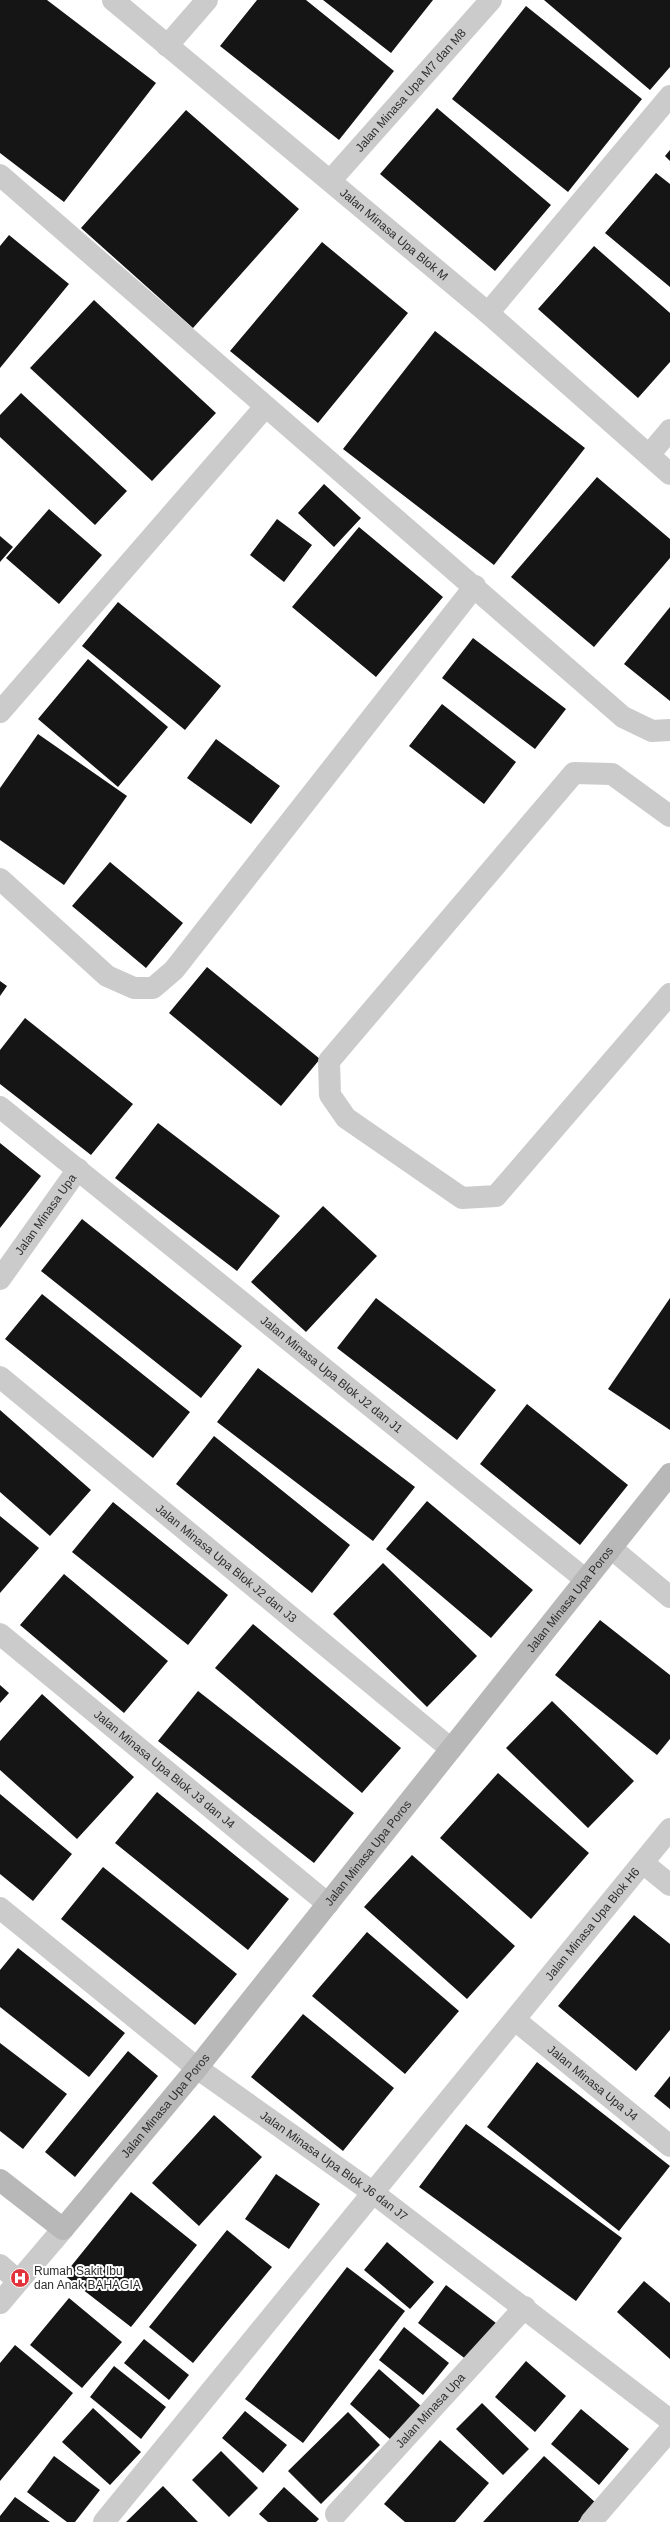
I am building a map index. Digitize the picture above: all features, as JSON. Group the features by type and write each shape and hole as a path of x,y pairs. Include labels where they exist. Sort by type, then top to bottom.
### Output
{"street":[{"name":"Jalan Minasa Upa Blok M","path":"113,0 331,180 488,313 670,474"},
{"path":"167,46 207,0"},
{"name":"Jalan Minasa Upa M7 dan M8","path":"331,180 490,0"},
{"path":"488,313 670,96"},
{"path":"0,175 265,407 475,586 623,717 652,731 670,730"},
{"path":"0,712 265,407"},
{"path":"649,455 670,430"},
{"path":"0,879 107,976 134,988 153,988 174,970 475,586"},
{"path":"670,816 612,774 574,773 329,1062 330,1095 346,1118 462,1198 496,1196 670,994"},
{"name":"Jalan Minasa Upa Blok J2 dan J1","path":"0,1107 586,1580"},
{"name":"Jalan Minasa Upa","path":"0,1279 78,1169"},
{"name":"Jalan Minasa Upa Blok J2 dan J3","path":"0,1377 452,1749"},
{"name":"Jalan Minasa Upa Poros","path":"63,2229 197,2068 670,1474"},
{"path":"611,1548 670,1597"},
{"name":"Jalan Minasa Upa Blok J3 dan J4","path":"0,1634 328,1904"},
{"name":"Jalan Minasa Upa Blok H6","path":"104,2522 670,1829"},
{"path":"642,1863 670,1886"},
{"name":"Jalan Minasa Upa Blok J6 dan J7","path":"0,1908 197,2068 372,2192 670,2420"},
{"name":"Jalan Minasa Upa J4","path":"515,2020 670,2146"},
{"path":"0,2180 63,2229 0,2304"},
{"path":"0,2265 18,2281"},
{"name":"Jalan Minasa Upa","path":"336,2514 524,2307"},
{"path":"591,2522 670,2430"}],"building":[{"path":"0,0 47,0 156,83 64,202 0,153"},
{"path":"257,0 306,0 394,71 339,140 220,46"},
{"path":"323,0 433,0 391,53"},
{"path":"544,0 670,0 670,67 650,90"},
{"path":"526,6 642,99 568,192 452,99"},
{"path":"437,108 551,205 495,271 380,174"},
{"path":"186,110 299,209 193,328 81,228"},
{"path":"670,150 670,161 665,156"},
{"path":"656,173 670,184 670,287 605,233"},
{"path":"9,235 69,284 0,368 0,246"},
{"path":"322,242 408,313 318,423 230,351"},
{"path":"594,246 670,313 670,362 638,398 538,309"},
{"path":"94,300 216,413 152,481 30,368"},
{"path":"435,331 585,448 494,565 343,449"},
{"path":"21,393 127,491 95,525 0,437 0,415"},
{"path":"597,477 670,539 670,558 594,647 511,577"},
{"path":"324,484 361,518 334,547 298,513"},
{"path":"49,509 102,555 59,604 6,558"},
{"path":"277,519 312,545 284,582 250,555"},
{"path":"359,527 443,597 376,677 292,607"},
{"path":"0,536 13,547 0,562"},
{"path":"118,602 221,686 185,730 82,646"},
{"path":"670,607 670,701 624,664"},
{"path":"473,638 566,709 535,749 442,678"},
{"path":"88,659 168,727 118,787 38,719"},
{"path":"442,704 516,762 484,804 409,746"},
{"path":"38,734 127,796 64,885 0,840 0,788"},
{"path":"216,739 280,786 251,824 187,778"},
{"path":"110,862 183,923 146,968 72,906"},
{"path":"207,967 320,1059 281,1106 169,1013"},
{"path":"0,981 7,986 0,996"},
{"path":"25,1018 133,1104 91,1155 0,1084 0,1050"},
{"path":"158,1123 280,1216 237,1271 115,1178"},
{"path":"0,1143 41,1176 0,1228"},
{"path":"323,1206 377,1256 306,1332 251,1282"},
{"path":"82,1219 242,1346 201,1398 41,1271"},
{"path":"42,1294 190,1412 153,1458 5,1339"},
{"path":"376,1298 496,1390 457,1440 337,1348"},
{"path":"670,1298 670,1430 608,1389"},
{"path":"258,1368 415,1487 373,1541 217,1422"},
{"path":"527,1404 628,1485 580,1545 480,1464"},
{"path":"0,1410 91,1490 50,1536 0,1492"},
{"path":"214,1436 350,1545 312,1593 176,1484"},
{"path":"427,1501 533,1590 491,1638 386,1549"},
{"path":"113,1502 228,1595 188,1645 72,1552"},
{"path":"0,1516 39,1548 0,1593"},
{"path":"383,1563 477,1656 427,1707 333,1614"},
{"path":"64,1574 168,1661 124,1713 20,1625"},
{"path":"600,1620 670,1675 670,1739 657,1755 555,1675"},
{"path":"253,1624 401,1748 362,1793 215,1668"},
{"path":"0,1685 9,1693 0,1703"},
{"path":"198,1691 354,1813 314,1863 158,1741"},
{"path":"42,1694 134,1777 77,1839 0,1770 0,1741"},
{"path":"552,1701 634,1781 588,1828 506,1748"},
{"path":"498,1773 589,1853 531,1919 440,1838"},
{"path":"157,1792 289,1899 248,1950 115,1843"},
{"path":"0,1794 72,1854 33,1901 0,1874"},
{"path":"412,1855 515,1946 467,1999 364,1907"},
{"path":"103,1867 237,1974 195,2025 61,1919"},
{"path":"634,1915 670,1944 670,2030 636,2071 558,2006"},
{"path":"367,1932 459,2011 405,2074 312,1996"},
{"path":"18,1948 125,2033 89,2077 0,2007 0,1970"},
{"path":"303,2014 394,2088 343,2151 251,2077"},
{"path":"0,2043 67,2094 23,2149 0,2131"},
{"path":"128,2051 158,2076 75,2177 45,2152"},
{"path":"537,2062 670,2166 619,2231 487,2127"},
{"path":"670,2076 670,2109 654,2096"},
{"path":"214,2115 262,2157 199,2226 152,2183"},
{"path":"466,2124 622,2238 576,2301 419,2187"},
{"path":"276,2174 320,2204 289,2249 245,2219"},
{"path":"131,2192 197,2245 131,2327 64,2275"},
{"path":"227,2230 272,2267 193,2363 149,2327"},
{"path":"387,2242 434,2282 410,2309 364,2270"},
{"path":"347,2267 405,2311 303,2443 245,2399"},
{"path":"644,2281 670,2303 670,2359 617,2312"},
{"path":"446,2285 496,2323 467,2360 418,2323"},
{"path":"69,2298 122,2342 82,2388 30,2345"},
{"path":"404,2327 449,2363 423,2395 379,2360"},
{"path":"144,2339 189,2375 169,2400 124,2363"},
{"path":"15,2345 73,2393 0,2481 0,2363"},
{"path":"526,2361 566,2396 535,2432 495,2397"},
{"path":"114,2366 166,2407 141,2439 90,2397"},
{"path":"379,2369 421,2406 391,2440 350,2404"},
{"path":"482,2403 529,2449 503,2475 456,2429"},
{"path":"93,2408 141,2452 110,2485 62,2442"},
{"path":"581,2409 629,2449 599,2485 551,2444"},
{"path":"245,2411 287,2445 263,2473 222,2438"},
{"path":"348,2412 380,2445 321,2504 288,2471"},
{"path":"440,2440 489,2483 455,2522 405,2522 384,2504"},
{"path":"221,2451 258,2488 229,2517 192,2480"},
{"path":"54,2456 100,2490 75,2522 67,2522 27,2492"},
{"path":"544,2456 596,2503 578,2522 483,2522"},
{"path":"163,2486 198,2522 126,2522"},
{"path":"284,2487 319,2519 316,2522 268,2522 259,2514"},
{"path":"15,2497 50,2522 0,2522 0,2516"}],"place":[{"name":"Rumah Sakit Ibu dan Anak BAHAGIA","path":"20,2278"}]}
